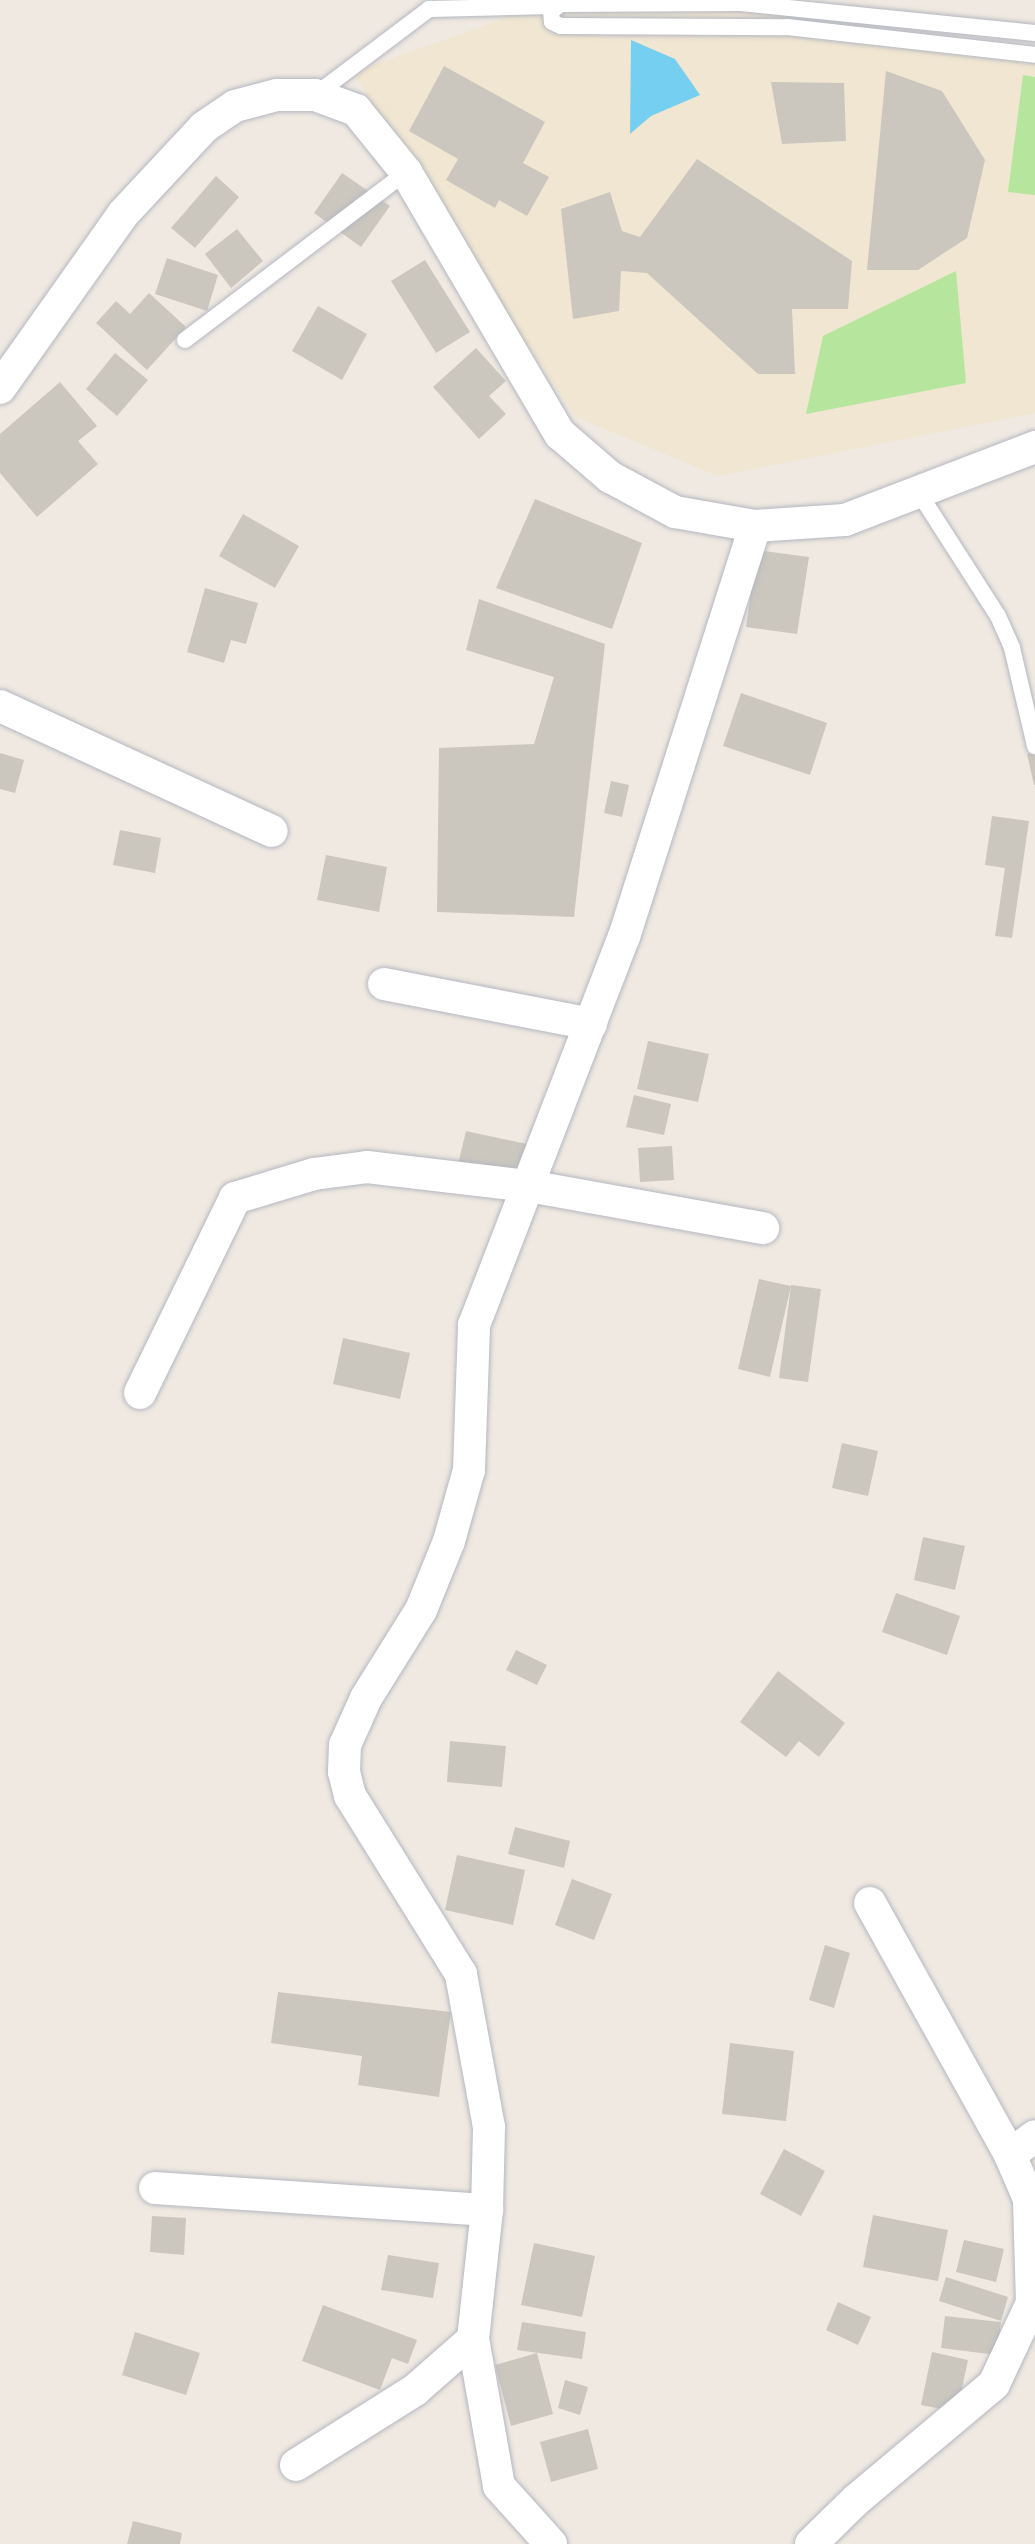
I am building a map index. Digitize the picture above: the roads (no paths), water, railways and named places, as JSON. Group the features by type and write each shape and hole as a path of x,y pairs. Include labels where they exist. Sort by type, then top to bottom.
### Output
{"street":[{"path":"0,388 123,214 204,127 235,106 277,95 315,94 356,110 406,172 560,434 610,477 675,512 755,526 845,520 1035,447"},
{"path":"551,2544 499,2486 473,2339 487,2210 489,2127 461,1974 350,1796 344,1772 345,1745 366,1698 421,1610 449,1541 469,1470 474,1325 624,937 755,526"},
{"path":"0,706 272,831"},
{"path":"384,984 591,1024"},
{"path":"140,1394 235,1198 345,1168 529,1186 763,1228"},
{"path":"811,2544 856,2500 994,2384 1032,2303 1029,2199 1010,2155 870,1903"},
{"path":"1010,2155 1035,2136"},
{"path":"155,2188 487,2210"},
{"path":"296,2465 415,2390 473,2339"}],"lane":[{"path":"315,94 429,9 789,5 1035,33"},
{"path":"554,6 552,22 561,26 787,27 1035,55"},
{"path":"185,340 406,172"},
{"path":"918,493 998,616 1012,648 1035,746"}],"water":[{"path":"631,40 675,59 700,95 651,116 630,134"}]}
